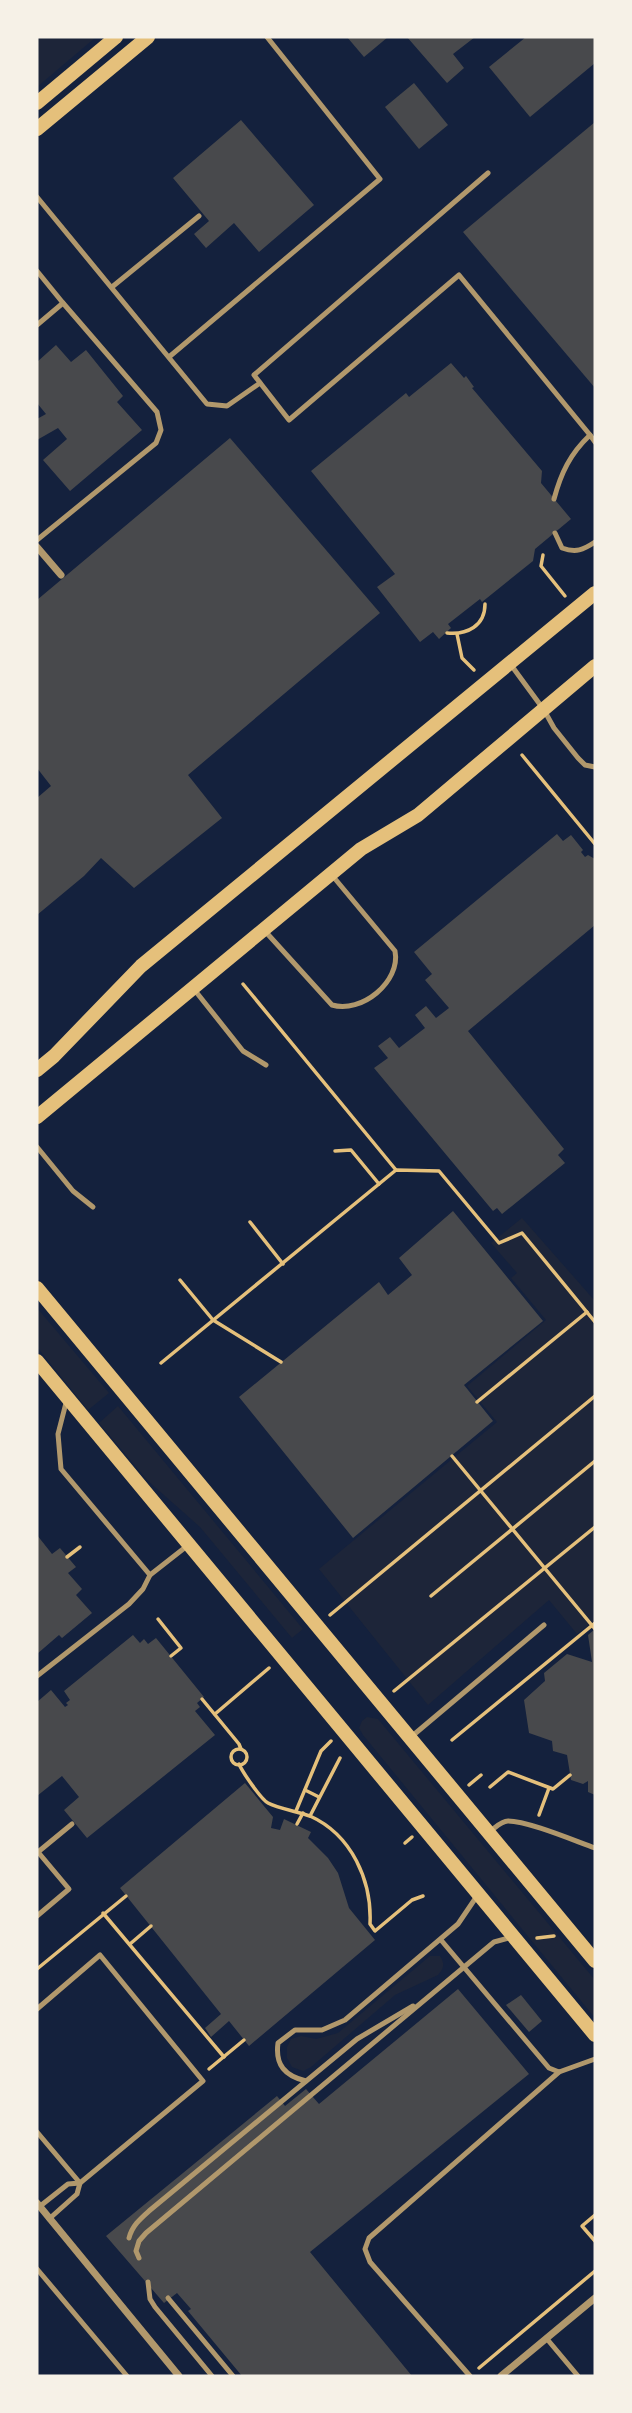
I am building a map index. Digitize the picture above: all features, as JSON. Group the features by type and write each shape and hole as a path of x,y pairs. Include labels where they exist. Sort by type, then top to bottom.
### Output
{"main road":[{"path":"37,103 116,37"},
{"path":"37,130 148,37"},
{"path":"37,1070 54,1056 141,966 595,593"},
{"path":"37,1117 361,849 418,815 595,666"},
{"path":"37,1288 595,1961"},
{"path":"37,1361 595,2035"}],"street":[{"path":"37,547 61,575"},
{"path":"38,2205 179,2376"},
{"path":"501,2376 595,2298"}],"lane":[{"path":"169,357 380,179 267,37"},
{"path":"488,173 254,375 289,420 459,275 595,442"},
{"path":"37,197 206,404 227,406 260,383"},
{"path":"112,287 199,216"},
{"path":"37,271 157,412 161,430 156,443 37,540"},
{"path":"37,325 63,303"},
{"path":"554,499 565,464 590,435"},
{"path":"555,533 562,548 572,551 584,550 595,542"},
{"path":"510,663 578,758 585,765 595,767"},
{"path":"264,930 332,1005 350,1006 371,997 394,968 395,951 331,874"},
{"path":"193,988 243,1051 266,1065"},
{"path":"37,1147 73,1191 93,1207"},
{"path":"67,1398 58,1434 61,1469 150,1575"},
{"path":"37,1676 129,1604 143,1589 150,1575 189,1544"},
{"path":"411,1737 544,1625"},
{"path":"489,1832 501,1822 508,1821 595,1848"},
{"path":"37,1916 69,1889 38,1852 72,1824"},
{"path":"306,2081 285,2073 276,2053 278,2043 295,2030 322,2030 345,2020 458,1924 470,1910 478,1893"},
{"path":"139,2258 136,2251 139,2241 146,2233 494,1942 515,1938"},
{"path":"441,1940 549,2068 559,2072"},
{"path":"37,2009 100,1955 203,2081 80,2183 68,2183 38,2205"},
{"path":"129,2238 143,2216 306,2081 372,2028 425,1999"},
{"path":"470,2376 370,2262 365,2249 369,2238 559,2072 595,2059"},
{"path":"37,2132 80,2183"},
{"path":"49,2218 78,2194 80,2183"},
{"path":"37,2269 127,2376"},
{"path":"148,2282 150,2299 155,2307 212,2376"},
{"path":"168,2298 233,2376"},
{"path":"547,2339 578,2376"}],"path":[{"path":"543,555 541,566 565,596"},
{"path":"447,633 465,633 478,624 484,618 485,604"},
{"path":"457,634 462,658 474,670"},
{"path":"522,755 595,844"},
{"path":"243,984 396,1170"},
{"path":"335,1151 351,1150 379,1184"},
{"path":"161,1363 396,1170 439,1171 499,1243 522,1233 595,1322"},
{"path":"250,1222 283,1264"},
{"path":"180,1280 213,1320 281,1362"},
{"path":"477,1402 587,1312"},
{"path":"330,1616 595,1396"},
{"path":"452,1455 594,1626 452,1740"},
{"path":"431,1596 595,1461"},
{"path":"394,1691 595,1527"},
{"path":"67,1557 80,1547"},
{"path":"158,1619 181,1648 171,1656"},
{"path":"215,1714 267,1670"},
{"path":"202,1699 245,1752 247,1759 239,1764"},
{"path":"296,1811 321,1751 328,1744"},
{"path":"241,1749 237,1749 232,1755 234,1762 239,1764 268,1803 310,1816 337,1834 356,1860 368,1891 370,1924 375,1931 412,1900 423,1896"},
{"path":"310,1816 340,1758"},
{"path":"490,1787 508,1772 552,1789 570,1775"},
{"path":"467,1787 481,1775"},
{"path":"534,1827 549,1788"},
{"path":"305,1790 319,1797"},
{"path":"297,1824 303,1813"},
{"path":"37,1969 126,1896"},
{"path":"103,1913 223,2057"},
{"path":"130,1944 151,1927"},
{"path":"515,1938 573,1935"},
{"path":"199,2076 244,2040"},
{"path":"595,2215 582,2226 595,2241"},
{"path":"479,2367 595,2271"}],"shaded area":[{"path":"37,37 96,37 37,87"},
{"path":"522,1218 595,1301 595,1620 577,1634 549,1600 428,1705 319,1569 497,1422 467,1386 546,1320 511,1278 517,1273 491,1243"},
{"path":"37,1308 109,1393 88,1410 37,1347"},
{"path":"118,1406 303,1629 292,1638 200,1527 147,1480 99,1423"},
{"path":"367,1717 378,1719 595,1980 595,2018 363,1735 359,1728"},
{"path":"430,1956 440,1956 442,1959 442,1970 438,1975 395,1995 311,2067 303,2071 292,2067 287,2058 287,2047 291,2039 301,2036 316,2039 338,2033"}],"building":[{"path":"347,37 388,37 364,57"},
{"path":"407,37 475,37 453,54 464,68 447,83"},
{"path":"526,37 595,37 595,63 530,117 489,67"},
{"path":"414,83 448,125 419,149 385,107"},
{"path":"241,120 314,205 259,252 234,223 206,248 194,234 209,221 173,178"},
{"path":"595,122 595,388 463,232"},
{"path":"56,345 71,362 86,350 123,396 117,402 142,430 70,491 43,460 67,439 58,428 37,440 37,419 46,414 37,403 37,362"},
{"path":"451,363 464,378 466,376 474,387 472,388 542,471 541,483 571,519 535,549 533,561 482,602 480,599 448,624 451,628 439,639 433,632 420,642 377,587 395,574 311,471 406,393 409,397"},
{"path":"230,438 380,613 188,775 222,818 134,888 101,858 84,876 37,915 37,798 51,786 37,768 37,600"},
{"path":"557,834 563,841 571,835 585,857 588,855 595,859 595,925 468,1031 564,1149 558,1155 565,1163 502,1214 497,1208 493,1211 374,1068 388,1058 378,1046 390,1037 399,1048 425,1028 415,1015 426,1006 436,1018 449,1008 425,980 432,974 414,952"},
{"path":"453,1211 543,1321 464,1385 493,1421 353,1538 239,1397 379,1282 388,1295 412,1275 399,1258"},
{"path":"37,1535 52,1554 60,1548 76,1567 68,1573 82,1589 76,1595 92,1613 62,1638 59,1635 37,1654"},
{"path":"595,1629 595,1795 588,1792 588,1781 583,1784 571,1780 567,1755 553,1751 552,1741 529,1733 524,1700 545,1681 544,1673 567,1654 592,1662 588,1635"},
{"path":"133,1635 140,1643 144,1639 148,1644 156,1638 204,1697 197,1703 200,1707 195,1711 215,1735 87,1838 64,1810 79,1797 62,1776 37,1796 37,1702 51,1690 65,1707 68,1705 66,1703 70,1700 64,1691"},
{"path":"245,1783 273,1817 271,1828 280,1830 284,1819 311,1832 308,1838 328,1858 338,1873 349,1908 375,1940 249,2046 229,2021 211,2037 205,2028 221,2014 120,1888"},
{"path":"458,1989 529,2074 310,2252 412,2376 242,2376 188,2311 191,2309 177,2293 164,2303 106,2236 277,2096 285,2106 306,2089 319,2104"},
{"path":"521,1995 542,2021 529,2032 506,2005"}]}
